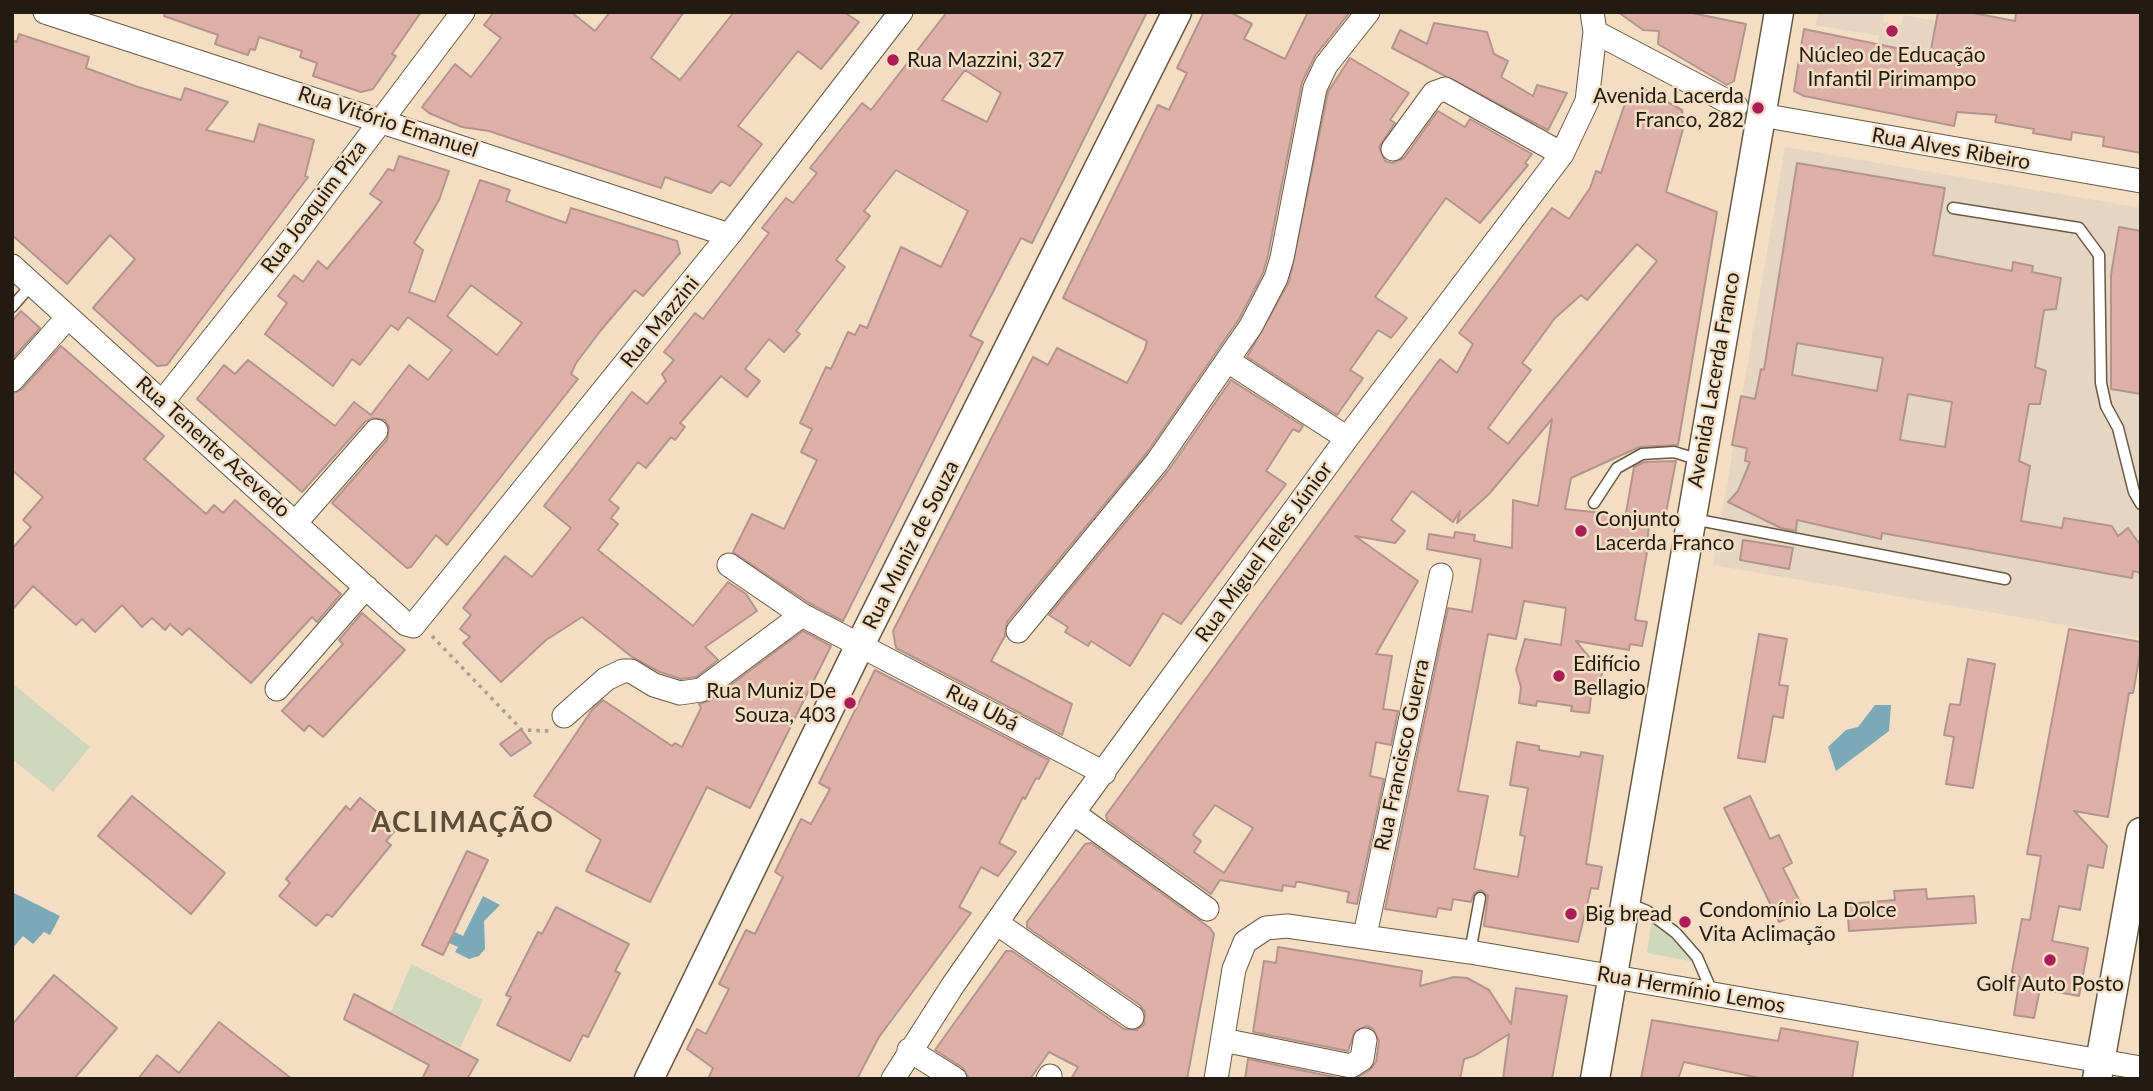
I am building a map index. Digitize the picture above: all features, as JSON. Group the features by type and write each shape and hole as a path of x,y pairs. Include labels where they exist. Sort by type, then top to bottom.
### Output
{"street":[{"name":"Rua Vitório Emanuel","path":"45,12 380,119 729,235"},
{"name":"Rua Joaquim Piza","path":"163,401 292,239 463,12"},
{"name":"Rua Mazzini","path":"415,624 729,235 901,12"},
{"name":"Rua Muniz de Souza","path":"649,1079 860,645 1177,12"},
{"path":"1018,631 1157,462 1228,361 1276,278 1315,88 1326,65 1368,12"},
{"name":"Avenida Lacerda Franco","path":"1595,1079 1700,460 1748,111 1779,12"},
{"name":"Rua Alves Ribeiro","path":"1593,22 1748,111 2141,181"},
{"name":"Rua Miguel Teles Júnior","path":"893,1079 909,1050 1073,813 1347,438 1562,154 1587,101 1593,22"},
{"path":"1393,149 1434,93 1445,89 1562,154"},
{"name":"Rua Tenente Azevedo","path":"12,266 406,624 415,624"},
{"path":"12,380 68,317"},
{"path":"1228,361 1347,438"},
{"path":"296,522 376,431"},
{"name":"Rua Ubá","path":"729,565 802,615 1104,773"},
{"name":"Rua Francisco Guerra","path":"1365,935 1441,575"},
{"path":"277,688 366,587"},
{"path":"564,716 606,679 623,671 631,671 654,685 680,694 701,690 802,615"},
{"path":"1073,813 1207,909"},
{"path":"2099,1070 2141,832"},
{"path":"998,924 1132,1017"},
{"name":"Rua Hermínio Lemos","path":"1223,1041 1234,969 1245,942 1266,928 1287,926 1365,935 1713,994 2099,1070 2141,1068"},
{"path":"1216,1079 1223,1041 1351,1066 1362,1059 1365,1040"},
{"path":"909,1050 955,1079"}],"lane":[{"path":"1953,208 2079,228 2099,255 2102,383 2106,406 2118,428 2134,492 2141,504"},
{"path":"12,307 32,284"},
{"path":"1594,503 1617,468 1642,454 1674,452 1700,460"},
{"path":"1690,518 2005,579"},
{"path":"1470,952 1480,898"},
{"path":"1625,902 1647,911 1676,933 1697,957 1713,994"}],"path":[{"path":"415,624 522,730 552,732 564,716"}],"shaded area":[{"name":"Núcleo de Educação Infantil Pirimampo","path":"1818,12 1884,12 1883,22 1901,25 1903,15 1936,21 1930,55 1878,44 1879,36 1816,25"},
{"path":"1785,147 2141,208 2141,638 1713,565"}],"green space":[{"path":"12,683 90,747 53,792 12,759"},
{"path":"1652,918 1695,962 1647,953"},
{"path":"411,964 483,1000 460,1048 391,1012"}],"water":[{"path":"1875,705 1891,705 1889,731 1836,771 1828,747 1846,730 1858,727"},
{"path":"12,892 60,916 50,935 44,932 33,944 23,936 12,949"},
{"path":"483,896 500,905 484,921 485,949 479,956 469,959 455,952 458,947 449,943 455,932 463,936"}],"building":[{"path":"165,12 421,12 392,54 396,56 373,89 361,92 313,76 317,63 300,57 302,51 259,37 255,50 250,49 248,55 215,44 218,35 164,16"},
{"path":"494,12 571,12 595,31 610,12 684,12 651,58 680,80 734,12 844,12 859,22 821,69 798,51 738,126 762,144 730,186 721,181 711,193 665,177 661,188 489,131 462,127 429,113 422,107 455,64 471,77 501,38 484,25"},
{"path":"947,12 1147,12 1032,243 1021,238 970,336 983,342 843,621 809,603 733,552 752,514 784,529 817,460 801,452 812,429 800,423 826,367 831,369 848,332 855,335 860,325 867,328 901,247 941,267 968,211 896,170 864,211 870,216 836,260 845,267 796,331 800,334 784,352 769,339 745,369 760,381 747,397 721,376 680,423 685,427 675,440 671,437 646,468 638,462 609,500 619,508 611,518 618,524 598,550 693,626 728,582 746,594 757,611 705,647 718,660 696,677 681,679 660,672 632,657 582,617 546,640 501,682 463,643 470,637 460,629 471,615 463,608 505,556 532,577 571,528 544,506 632,392 647,404 666,381 662,374 674,360 664,352 695,313 703,319 769,233 762,228 786,198 793,203 817,173 810,168 862,103 871,110","holes":["965,70 1001,93 987,122 942,100"]},
{"path":"1204,12 1230,12 1252,24 1244,39 1285,59 1308,12 1350,12 1315,56 1302,82 1268,255 1263,273 1239,319 1146,454 1007,622 1005,636 991,661 1072,704 1062,735 896,648 893,631 1033,357 1048,365 1057,348 1127,383 1145,349 1147,341 1063,298 1158,105 1169,110 1187,73 1177,68"},
{"path":"1618,12 1687,12 1746,24 1734,81 1727,85 1658,44 1659,31 1643,30"},
{"path":"1938,12 1968,12 2015,21 2016,12 2141,12 2141,153 2103,146 2104,137 2072,132 2071,140 2033,133 2034,129 1995,122 1997,115 1957,112 1954,126 1804,96 1794,91 1804,29 1930,55"},
{"path":"1434,23 1487,32 1494,54 1508,61 1501,77 1533,96 1537,85 1567,93 1548,130 1392,48 1400,30 1427,44"},
{"path":"19,34 89,57 86,68 138,87 181,100 185,88 228,102 206,130 254,142 259,124 314,140 305,176 308,177 167,365 157,366 93,308 135,259 110,235 67,284 12,235 12,40 17,42"},
{"path":"1350,58 1409,93 1390,120 1395,123 1379,147 1385,161 1392,163 1404,158 1438,111 1465,127 1470,119 1532,154 1525,163 1528,165 1480,223 1446,198 1375,297 1407,318 1391,338 1378,330 1350,370 1363,378 1337,415 1247,357 1289,282 1328,92"},
{"path":"1642,88 1682,110 1684,125 1666,192 1717,212 1678,445 1639,447 1571,478 1565,509 1603,513 1625,519 1634,467 1644,462 1676,461 1664,523 1649,521 1647,552 1635,620 1647,622 1642,646 1630,644 1629,650 1576,641 1602,673 1597,693 1591,697 1589,713 1571,711 1572,706 1537,701 1536,706 1519,703 1521,687 1516,670 1525,639 1561,645 1566,608 1524,601 1516,639 1488,634 1458,791 1488,796 1474,869 1518,877 1525,836 1520,835 1528,788 1510,785 1517,742 1539,746 1539,750 1580,757 1581,752 1603,756 1586,864 1602,867 1598,889 1591,888 1578,942 1484,926 1488,896 1481,890 1474,893 1471,902 1453,899 1451,910 1438,908 1436,917 1385,909 1448,608 1472,612 1481,559 1427,549 1429,534 1454,538 1455,532 1475,535 1474,541 1512,548 1513,500 1538,506 1552,419 1489,494 1457,523 1460,511 1453,522 1412,491 1391,520 1405,531 1395,543 1355,536 1418,581 1376,654 1392,656 1383,709 1398,711 1391,745 1376,742 1370,776 1384,779 1357,904 1347,902 1349,892 1300,882 1296,882 1295,887 1283,885 1282,891 1220,880 1211,894 1107,820 1106,815 1440,359 1457,373 1473,344 1459,333 1552,208 1569,219 1590,188 1596,171 1601,173 1627,98 1634,101","holes":["1637,244 1657,261 1508,444 1488,428 1531,370 1522,363 1555,318 1581,295 1587,300","1215,805 1253,828 1224,873 1194,852 1201,841 1193,835"]},
{"path":"399,156 449,171 439,200 414,243 423,250 409,292 435,302 480,180 510,190 506,201 535,212 566,223 571,208 677,241 680,253 643,296 635,290 601,330 576,363 571,374 578,379 447,545 436,535 411,567 407,568 332,503 387,440 389,427 385,420 372,418 365,422 302,492 197,399 224,365 235,374 248,360 335,426 354,402 371,415 409,365 428,380 452,350 408,317 398,330 391,325 360,365 352,359 333,386 265,334 287,303 278,296 294,275 303,282 318,261 327,269 382,202 370,194 388,169 394,171","holes":["471,285 522,323 497,355 447,316"]},
{"path":"1797,163 1945,188 1933,255 2012,271 2013,262 2033,266 2032,272 2061,278 2056,309 2044,310 2035,367 2046,371 2040,404 2029,404 2019,461 2030,466 2021,521 2062,528 2064,518 2112,526 2118,536 2128,528 2141,546 2141,573 2133,571 2132,578 1882,533 1881,539 1797,520 1796,531 1781,528 1728,502 1738,491 1750,462 1745,461 1747,448 1732,445 1741,396 1755,399 1761,369 1764,370","holes":["1797,343 1883,358 1877,391 1792,375","1908,394 1952,402 1945,447 1900,440"]},
{"path":"2119,227 2141,231 2141,394 2111,389 2111,275"},
{"path":"21,311 40,328 12,359 12,321"},
{"path":"61,346 164,436 144,459 206,514 214,505 223,513 235,500 341,594 317,622 312,617 251,683 189,628 182,635 170,624 165,630 152,618 142,627 122,605 95,632 82,619 76,625 33,586 12,610 12,549 31,527 23,520 43,497 12,470 12,394 22,389"},
{"path":"1231,380 1303,426 1299,432 1293,429 1266,471 1286,484 1181,624 1163,613 1130,666 1091,641 1088,646 1065,632 1068,627 1049,615 1168,471"},
{"path":"1743,540 1793,548 1789,569 1740,560"},
{"path":"362,613 405,650 323,737 309,725 304,731 282,711 343,644 339,640"},
{"path":"2069,629 2141,642 2141,648 2133,693 2129,693 2108,817 2074,811 2107,846 2103,868 2088,865 2080,910 2059,906 2052,941 2088,948 2079,996 2040,989 2034,1018 2014,1015 2020,977 2012,972 2022,919 2030,920 2041,856 2027,854"},
{"path":"803,631 831,646 750,808 707,787 650,902 586,871 601,840 534,796 592,710 603,700 672,746 675,743 682,747 701,708 699,704 709,701"},
{"path":"1759,634 1787,639 1779,685 1788,686 1783,718 1773,716 1765,762 1738,758"},
{"path":"1968,659 1995,664 1973,788 1946,784 1954,737 1944,735 1950,704 1960,705"},
{"path":"875,670 1049,760 1025,799 1023,797 999,843 1016,852 998,876 981,867 959,907 971,913 879,1037 857,1079 708,1079 713,1068 687,1049 697,1029 706,1034 729,989 719,984 746,930 755,934 783,877 775,872 801,819 811,824 830,789 819,783"},
{"path":"521,729 531,743 511,756 500,744"},
{"path":"132,796 225,873 191,914 98,836"},
{"path":"1750,796 1770,839 1779,835 1792,863 1783,868 1804,910 1779,922 1724,808"},
{"path":"360,798 397,828 386,841 391,845 332,917 327,914 316,926 279,896 290,883 286,879 346,806 350,810"},
{"path":"1091,843 1210,928 1214,934 1187,1079 1071,1079 1078,1067 1049,1052 1030,1079 969,1079 963,1068 935,1050 1006,951 1012,951 1124,1029 1137,1030 1144,1024 1145,1012 1140,1005 1027,927 1027,922 1085,844"},
{"path":"467,851 488,860 443,955 422,945"},
{"path":"1926,889 1927,899 1974,896 1976,923 1849,931 1847,904 1895,900 1894,891"},
{"path":"556,907 629,944 615,971 620,973 588,1037 583,1035 570,1061 497,1025 511,997 506,995 538,932 542,934"},
{"path":"1278,947 1422,971 1420,986 1454,977 1467,978 1489,990 1511,1024 1516,988 1567,996 1552,1079 1503,1079 1509,1034 1474,1056 1464,1059 1460,1079 1354,1079 1370,1070 1376,1062 1379,1041 1373,1029 1367,1026 1355,1031 1348,1051 1253,1032 1264,961 1276,963"},
{"path":"54,975 117,1028 74,1079 12,1079 12,1025"},
{"path":"354,994 478,1060 467,1079 422,1079 429,1065 344,1019"},
{"path":"1652,1020 1778,1041 1781,1028 1858,1042 1852,1079 1764,1079 1684,1062 1678,1079 1641,1079"},
{"path":"219,1022 292,1079 138,1079 157,1055 179,1073"},
{"path":"1248,1059 1343,1079 1245,1079"}],"place":[{"name":"Núcleo de Educação Infantil Pirimampo","path":"1892,31"},
{"name":"Rua Mazzini, 327","path":"893,60"},
{"name":"Avenida Lacerda Franco, 282","path":"1758,108"},
{"name":"Conjunto Lacerda Franco","path":"1581,531"},
{"name":"Edifício Bellagio","path":"1559,676"},
{"name":"Rua Muniz De Souza, 403","path":"850,703"},
{"name":"Big bread","path":"1571,914"},
{"name":"Condomínio La Dolce Vita Aclimação","path":"1685,922"},
{"name":"Golf Auto Posto","path":"2050,960"}],"district":[{"name":"ACLIMAÇÃO","path":"463,823"}]}
